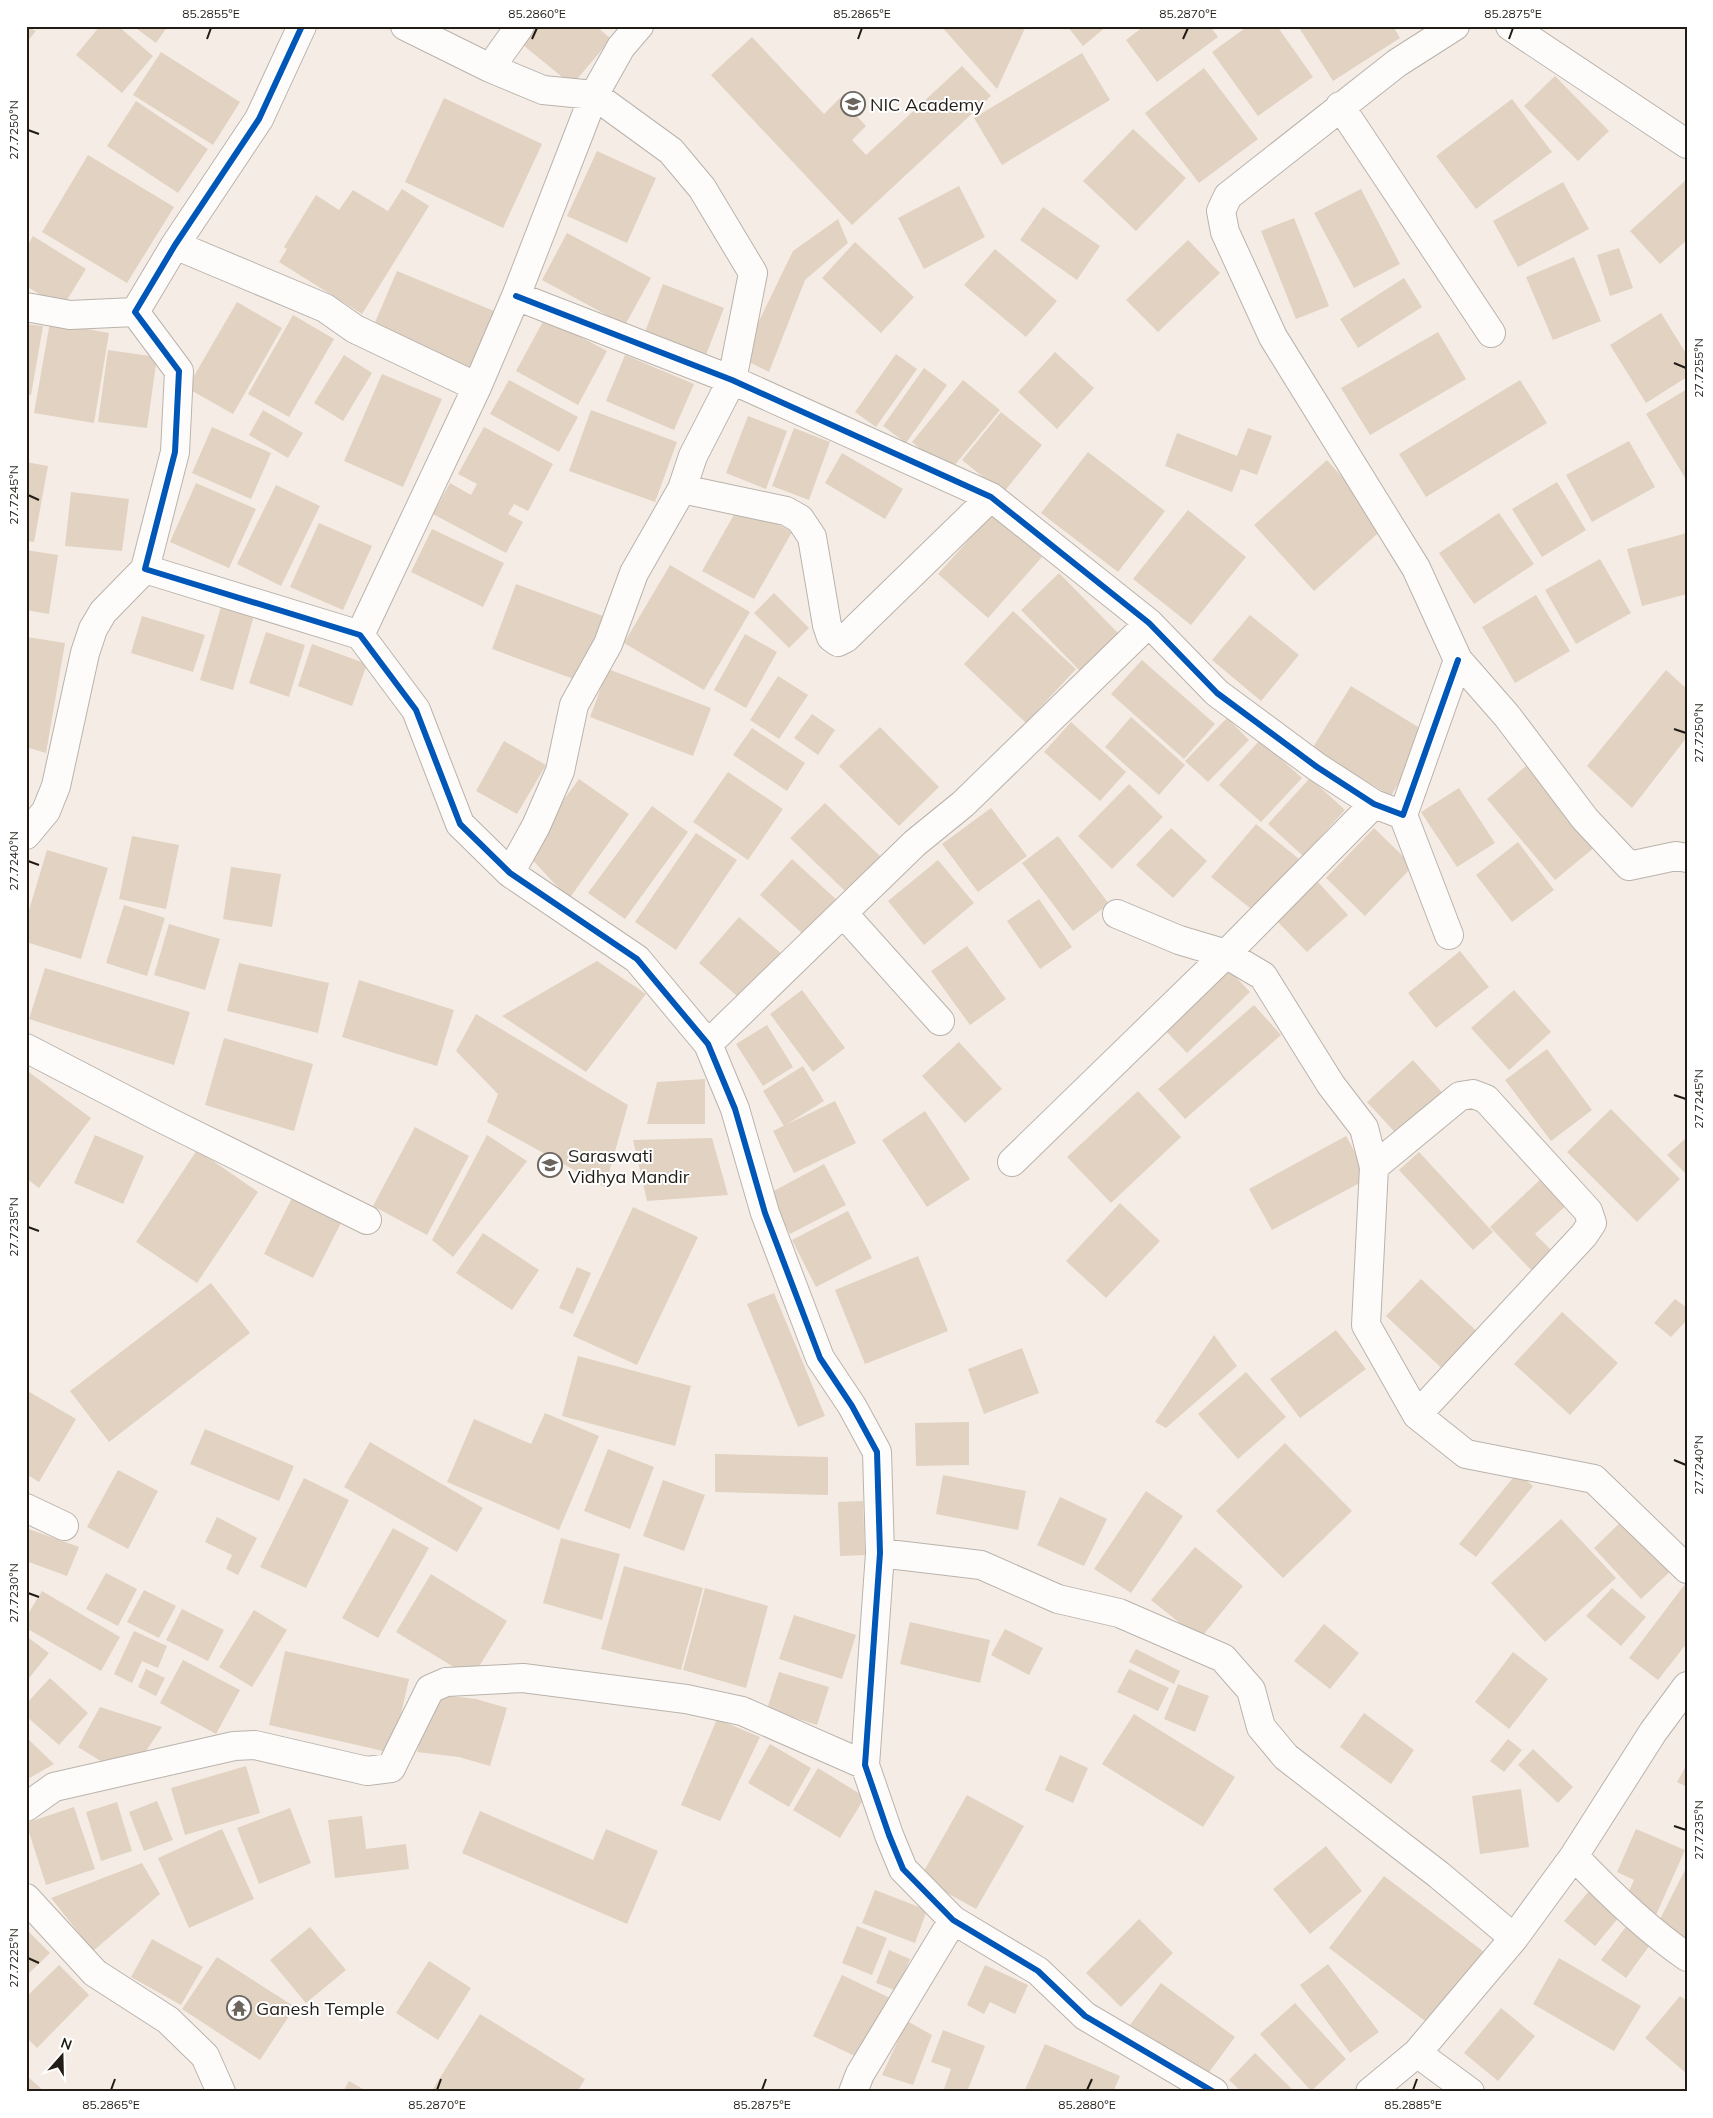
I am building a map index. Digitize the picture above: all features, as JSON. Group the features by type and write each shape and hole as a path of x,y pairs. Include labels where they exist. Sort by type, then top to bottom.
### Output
{"street":[{"path":"135,312 175,245 259,119 302,26"},
{"path":"405,26 490,68 543,90 594,94 672,151 702,188 753,273 732,380 693,456 682,489 634,573 608,644 574,705 560,771 536,826 510,873"},
{"path":"490,68 520,26"},
{"path":"360,635 477,387 516,296 594,94 621,48 639,26"},
{"path":"1455,26 1397,63 1228,196 1221,211 1225,232 1273,338 1416,568 1458,660 1507,716 1585,819 1629,866 1676,856 1687,858"},
{"path":"1510,26 1687,144"},
{"path":"1340,106 1491,334"},
{"path":"175,245 324,308 355,329 477,387"},
{"path":"516,296 732,380 990,497 1149,623 1217,693 1317,767 1374,804 1403,815"},
{"path":"26,307 70,315 135,312"},
{"path":"26,835 46,811 56,786 85,653 93,629 103,612 145,569 175,452 179,371 135,312"},
{"path":"682,489 786,511 800,519 812,537 828,625 831,637 838,642 846,638 990,497"},
{"path":"145,569 360,635 416,710 460,824 510,873 637,959 708,1044 735,1109 764,1213 820,1358 852,1406 877,1452 880,1553 866,1765 889,1835 903,1869 953,1920 1038,1971 1085,2016 1214,2092"},
{"path":"708,1044 915,844 964,804 1149,623"},
{"path":"1449,935 1403,815 1458,660"},
{"path":"1012,1162 1226,954 1374,804"},
{"path":"843,913 940,1021"},
{"path":"1117,914 1179,940 1226,954 1263,976 1331,1086 1364,1128 1374,1167 1366,1325 1417,1415 1466,1454 1594,1480 1687,1569"},
{"path":"26,1048 158,1117 367,1220"},
{"path":"1374,1167 1460,1096 1473,1094 1486,1099 1588,1211 1592,1223 1584,1235 1417,1415"},
{"path":"26,1508 64,1526"},
{"path":"880,1553 981,1565 1058,1599 1119,1613 1223,1658 1252,1690 1261,1727 1286,1757 1439,1875 1514,1938"},
{"path":"26,1807 54,1787 234,1746 255,1745 367,1771 391,1768 430,1690 446,1682 523,1678 686,1699 742,1711 866,1765"},
{"path":"1370,2092 1417,2053 1514,1938 1574,1856 1653,1732 1687,1686"},
{"path":"1574,1856 1604,1888 1662,1940 1687,1957"},
{"path":"26,1898 95,1973 168,2020 205,2056 221,2092"},
{"path":"853,2092 860,2074 953,1920"},
{"path":"1417,2053 1470,2092"}],"building":[{"path":"26,26 36,31 26,43"},
{"path":"100,26 118,26 153,56 122,93 76,55"},
{"path":"133,26 168,26 156,43"},
{"path":"538,26 596,26 611,39 572,85 523,45"},
{"path":"941,26 1026,26 997,89"},
{"path":"1067,26 1107,26 1083,46"},
{"path":"1144,26 1210,26 1218,37 1157,82 1126,40"},
{"path":"1248,26 1277,26 1313,77 1258,116 1212,52"},
{"path":"1298,26 1393,26 1400,38 1333,81"},
{"path":"752,37 824,114 840,98 866,126 852,140 866,155 962,66 991,96 852,225 711,75"},
{"path":"161,52 240,102 213,145 133,95"},
{"path":"1082,53 1110,100 1002,165 974,118"},
{"path":"1204,68 1258,139 1199,183 1145,113"},
{"path":"1555,76 1609,131 1578,161 1524,106"},
{"path":"444,98 542,144 503,228 405,182"},
{"path":"1512,99 1552,152 1476,209 1436,156"},
{"path":"136,101 208,149 178,193 107,146"},
{"path":"1133,129 1186,178 1136,231 1083,181"},
{"path":"597,151 656,178 627,243 567,216"},
{"path":"88,155 174,207 127,283 42,232"},
{"path":"1687,179 1687,240 1660,264 1630,231"},
{"path":"1563,182 1589,229 1518,267 1493,221"},
{"path":"959,186 985,237 924,269 898,218"},
{"path":"402,189 429,206 362,314 279,262 287,249 284,247 316,195 339,210 353,190 388,211"},
{"path":"1361,189 1400,264 1354,288 1314,213"},
{"path":"1043,207 1100,246 1077,280 1020,240"},
{"path":"1294,218 1329,306 1296,319 1261,231"},
{"path":"838,219 848,243 805,280 769,372 741,358 793,251"},
{"path":"567,233 651,278 625,325 542,280"},
{"path":"33,236 86,269 62,308 26,286 26,248"},
{"path":"1188,240 1220,273 1158,332 1126,300"},
{"path":"855,242 914,297 881,333 822,278"},
{"path":"1619,248 1633,288 1610,296 1597,255"},
{"path":"995,249 1057,301 1026,337 964,285"},
{"path":"1574,257 1601,321 1553,340 1526,277"},
{"path":"397,271 494,311 470,369 373,327"},
{"path":"1404,278 1422,307 1358,348 1340,319"},
{"path":"663,284 724,308 706,355 645,332"},
{"path":"237,302 282,328 233,414 187,388"},
{"path":"1661,313 1687,355 1687,377 1646,403 1610,345"},
{"path":"293,315 334,339 289,417 248,394"},
{"path":"545,318 607,351 578,405 516,371"},
{"path":"50,322 109,333 94,423 34,413"},
{"path":"26,324 43,326 31,395 26,394"},
{"path":"1438,332 1466,379 1370,435 1341,388"},
{"path":"108,350 157,357 147,428 98,422"},
{"path":"1055,352 1094,388 1057,429 1018,392"},
{"path":"896,354 917,369 876,427 855,412"},
{"path":"344,355 372,373 343,421 314,403"},
{"path":"625,355 694,384 674,430 606,401"},
{"path":"924,368 947,385 906,443 883,426"},
{"path":"382,374 442,399 403,487 344,461"},
{"path":"509,380 578,417 559,452 490,414"},
{"path":"963,380 1000,410 949,472 912,442"},
{"path":"1520,380 1547,423 1426,497 1399,454"},
{"path":"1687,389 1687,481 1646,414"},
{"path":"263,410 303,433 288,458 249,435"},
{"path":"591,410 677,442 655,502 569,471"},
{"path":"1001,412 1042,445 1003,493 962,460"},
{"path":"748,416 787,431 766,489 726,473"},
{"path":"212,427 271,453 251,499 192,473"},
{"path":"484,427 553,464 528,511 514,504 508,514 523,522 506,553 433,514 450,483 471,495 477,484 458,474"},
{"path":"794,428 830,442 809,500 772,486"},
{"path":"1248,428 1272,436 1257,475 1241,469 1232,492 1165,466 1177,433 1237,456"},
{"path":"1629,441 1655,487 1592,522 1566,475"},
{"path":"1088,452 1165,511 1118,572 1041,513"},
{"path":"842,453 903,489 885,519 825,483"},
{"path":"1327,460 1386,526 1314,591 1254,525"},
{"path":"26,462 48,466 34,542 26,541"},
{"path":"1557,482 1586,530 1542,557 1512,509"},
{"path":"196,483 256,509 229,568 170,542"},
{"path":"276,485 320,506 281,586 237,564"},
{"path":"71,492 129,499 122,551 65,546"},
{"path":"740,504 792,532 754,599 702,571"},
{"path":"1188,510 1246,557 1191,625 1133,579"},
{"path":"1499,513 1534,564 1474,604 1439,553"},
{"path":"992,514 1042,557 988,618 938,574"},
{"path":"319,523 372,546 343,610 290,587"},
{"path":"432,529 504,563 483,607 411,572"},
{"path":"1687,533 1687,594 1642,606 1627,549"},
{"path":"26,550 58,555 49,614 26,610"},
{"path":"1600,559 1631,613 1576,644 1545,590"},
{"path":"670,565 750,612 704,690 624,643"},
{"path":"1059,573 1119,634 1080,671 1021,610"},
{"path":"516,584 603,616 579,681 492,649"},
{"path":"774,593 809,628 789,648 754,613"},
{"path":"1536,595 1570,651 1515,683 1482,627"},
{"path":"222,603 255,612 233,690 200,680"},
{"path":"1013,611 1076,669 1026,723 964,664"},
{"path":"1250,615 1299,655 1261,701 1212,660"},
{"path":"142,616 205,635 193,672 131,653"},
{"path":"266,632 305,645 289,697 249,683"},
{"path":"745,634 777,652 746,708 714,690"},
{"path":"27,637 65,643 46,753 26,747"},
{"path":"312,644 367,664 352,706 298,686"},
{"path":"1142,660 1215,724 1184,759 1111,694"},
{"path":"608,669 711,708 693,756 590,717"},
{"path":"1666,670 1687,689 1687,737 1632,808 1587,766"},
{"path":"778,676 808,695 779,739 750,720"},
{"path":"1351,686 1428,733 1391,796 1312,749"},
{"path":"812,714 835,730 818,755 794,738"},
{"path":"1131,717 1185,765 1159,795 1105,747"},
{"path":"1227,718 1249,740 1208,782 1185,761"},
{"path":"1071,722 1126,772 1100,801 1044,752"},
{"path":"880,727 939,787 899,826 839,766"},
{"path":"752,728 805,763 787,791 733,755"},
{"path":"1260,740 1302,778 1261,822 1219,785"},
{"path":"504,741 546,765 517,814 476,791"},
{"path":"1526,766 1595,847 1555,880 1487,799"},
{"path":"728,772 783,809 748,860 693,822"},
{"path":"1310,778 1345,810 1303,856 1268,824"},
{"path":"579,779 629,814 569,899 525,852"},
{"path":"1129,784 1163,817 1112,869 1078,836"},
{"path":"1459,788 1495,843 1457,867 1421,812"},
{"path":"825,803 883,859 848,894 790,838"},
{"path":"652,806 688,832 625,919 588,893"},
{"path":"991,808 1027,856 978,892 942,844"},
{"path":"1256,824 1299,859 1255,912 1211,877"},
{"path":"1171,828 1207,861 1173,898 1136,865"},
{"path":"1374,828 1413,866 1365,916 1326,878"},
{"path":"696,833 737,860 676,950 635,922"},
{"path":"132,836 179,845 166,909 119,899"},
{"path":"1058,836 1109,904 1073,931 1022,863"},
{"path":"1518,842 1554,890 1512,922 1476,875"},
{"path":"47,850 108,868 81,959 26,942 26,920"},
{"path":"792,859 838,901 805,936 760,895"},
{"path":"938,860 974,903 924,945 888,901"},
{"path":"231,867 281,874 272,927 223,919"},
{"path":"1318,882 1348,915 1307,952 1276,920"},
{"path":"1039,899 1072,947 1040,969 1007,921"},
{"path":"124,905 165,918 147,976 106,963"},
{"path":"739,917 783,955 743,1001 699,963"},
{"path":"169,924 220,939 205,990 154,975"},
{"path":"967,946 1006,999 970,1025 931,971"},
{"path":"1460,951 1489,987 1436,1028 1408,993"},
{"path":"597,961 646,994 586,1072 502,1016"},
{"path":"239,963 329,983 318,1033 227,1011"},
{"path":"45,968 190,1012 174,1065 29,1019"},
{"path":"1229,970 1250,992 1187,1053 1166,1031"},
{"path":"359,980 454,1010 437,1066 342,1037"},
{"path":"802,990 845,1048 813,1072 770,1014"},
{"path":"1514,990 1551,1032 1509,1070 1471,1028"},
{"path":"1254,1005 1281,1035 1185,1119 1158,1089"},
{"path":"476,1014 628,1105 605,1187 487,1122 498,1094 456,1051"},
{"path":"767,1025 793,1067 763,1086 736,1044"},
{"path":"224,1038 313,1064 294,1131 205,1105"},
{"path":"959,1042 1002,1089 965,1123 922,1076"},
{"path":"1547,1049 1592,1110 1551,1141 1505,1080"},
{"path":"1413,1060 1448,1099 1402,1140 1367,1102"},
{"path":"803,1066 824,1101 784,1126 763,1091"},
{"path":"26,1070 91,1118 39,1188 26,1178"},
{"path":"705,1079 705,1124 647,1124 657,1082"},
{"path":"1138,1091 1181,1137 1111,1203 1067,1157"},
{"path":"835,1101 856,1143 794,1173 773,1131"},
{"path":"1611,1109 1680,1179 1637,1222 1567,1152"},
{"path":"925,1111 970,1179 927,1207 882,1140"},
{"path":"415,1127 469,1156 427,1235 373,1206"},
{"path":"95,1135 144,1156 123,1204 74,1183"},
{"path":"487,1135 527,1161 453,1257 432,1240"},
{"path":"1346,1136 1369,1178 1272,1230 1249,1189"},
{"path":"1687,1137 1687,1175 1667,1155"},
{"path":"712,1138 728,1195 647,1201 633,1140"},
{"path":"197,1150 258,1192 197,1283 136,1242"},
{"path":"1419,1152 1493,1232 1473,1250 1399,1170"},
{"path":"824,1164 846,1205 790,1234 768,1194"},
{"path":"1545,1175 1570,1202 1535,1234 1554,1253 1533,1272 1490,1227"},
{"path":"294,1194 343,1219 313,1278 264,1254"},
{"path":"1120,1203 1160,1241 1106,1298 1066,1261"},
{"path":"633,1207 698,1237 637,1365 573,1336"},
{"path":"848,1211 872,1258 816,1287 792,1240"},
{"path":"483,1233 539,1270 512,1310 456,1273"},
{"path":"918,1256 948,1331 865,1364 835,1290"},
{"path":"577,1267 591,1273 573,1314 559,1308"},
{"path":"1421,1279 1485,1339 1450,1376 1386,1316"},
{"path":"211,1283 250,1333 109,1442 70,1391"},
{"path":"774,1293 825,1416 798,1427 747,1304"},
{"path":"1675,1299 1687,1308 1687,1320 1671,1337 1654,1323"},
{"path":"1562,1312 1618,1363 1570,1415 1514,1364"},
{"path":"1336,1330 1366,1369 1300,1418 1270,1379"},
{"path":"1214,1335 1237,1366 1166,1428 1155,1422"},
{"path":"1022,1348 1039,1393 984,1414 968,1369"},
{"path":"578,1356 691,1386 675,1446 562,1416"},
{"path":"1246,1372 1286,1417 1238,1459 1198,1414"},
{"path":"26,1390 76,1419 39,1482 26,1474"},
{"path":"545,1413 599,1436 559,1530 447,1482 474,1419 531,1444"},
{"path":"969,1422 969,1465 916,1466 915,1423"},
{"path":"205,1429 294,1466 279,1501 190,1464"},
{"path":"370,1442 483,1508 457,1552 344,1487"},
{"path":"1285,1443 1352,1511 1283,1578 1216,1511"},
{"path":"608,1449 654,1467 630,1529 584,1511"},
{"path":"715,1454 828,1457 828,1495 715,1492"},
{"path":"118,1470 158,1491 128,1549 87,1527"},
{"path":"1517,1473 1533,1486 1476,1557 1459,1544"},
{"path":"943,1475 1026,1491 1018,1530 936,1514"},
{"path":"304,1478 349,1500 306,1588 260,1567"},
{"path":"663,1480 705,1495 684,1551 643,1536"},
{"path":"1146,1491 1183,1516 1131,1593 1094,1569"},
{"path":"1060,1497 1107,1519 1084,1566 1037,1545"},
{"path":"863,1501 865,1555 840,1556 838,1502"},
{"path":"1628,1515 1676,1566 1641,1599 1594,1548"},
{"path":"217,1517 257,1538 238,1575 226,1569 232,1555 205,1542"},
{"path":"1561,1519 1616,1578 1545,1642 1491,1583"},
{"path":"26,1528 79,1547 67,1576 26,1561"},
{"path":"393,1528 429,1548 378,1638 342,1618"},
{"path":"561,1538 620,1554 602,1620 543,1603"},
{"path":"1195,1547 1243,1586 1200,1639 1151,1600"},
{"path":"624,1566 703,1588 681,1670 601,1649"},
{"path":"106,1573 137,1589 118,1626 86,1609"},
{"path":"431,1574 507,1621 472,1678 396,1632"},
{"path":"1685,1584 1687,1586 1687,1643 1658,1680 1629,1658"},
{"path":"705,1588 768,1606 746,1688 683,1670"},
{"path":"1612,1588 1646,1617 1621,1646 1586,1616"},
{"path":"144,1590 176,1606 159,1638 127,1622"},
{"path":"42,1591 120,1637 101,1671 26,1628 26,1617"},
{"path":"182,1609 224,1630 208,1661 166,1640"},
{"path":"254,1610 287,1630 252,1687 219,1667"},
{"path":"794,1615 856,1635 842,1679 779,1659"},
{"path":"910,1622 990,1640 980,1683 900,1664"},
{"path":"1324,1624 1359,1653 1330,1689 1294,1661"},
{"path":"1005,1629 1043,1648 1029,1675 991,1655"},
{"path":"134,1631 167,1646 158,1668 142,1661 132,1683 114,1674"},
{"path":"26,1636 49,1653 26,1682"},
{"path":"1136,1649 1180,1671 1174,1684 1129,1662"},
{"path":"285,1651 409,1679 392,1753 269,1725"},
{"path":"1513,1652 1548,1679 1509,1729 1475,1702"},
{"path":"183,1660 240,1690 216,1734 160,1703"},
{"path":"146,1669 165,1678 156,1696 138,1687"},
{"path":"1129,1669 1169,1688 1158,1711 1117,1692"},
{"path":"779,1672 829,1687 817,1725 767,1709"},
{"path":"50,1678 88,1713 59,1745 26,1716 26,1704"},
{"path":"1178,1684 1209,1696 1195,1732 1164,1719"},
{"path":"434,1694 476,1699 507,1708 490,1766 459,1757 417,1752"},
{"path":"100,1707 162,1727 138,1763 107,1765 78,1747"},
{"path":"1364,1713 1414,1750 1391,1784 1340,1747"},
{"path":"1134,1714 1235,1777 1203,1827 1102,1764"},
{"path":"717,1719 760,1737 720,1821 681,1805"},
{"path":"26,1737 54,1764 26,1780"},
{"path":"1508,1739 1522,1750 1504,1772 1490,1761"},
{"path":"770,1744 811,1768 789,1807 748,1783"},
{"path":"1533,1749 1573,1787 1558,1803 1518,1765"},
{"path":"1060,1755 1088,1768 1073,1803 1045,1790"},
{"path":"1687,1764 1687,1787 1677,1782"},
{"path":"246,1766 260,1813 185,1835 171,1788"},
{"path":"818,1768 865,1797 840,1838 793,1810"},
{"path":"1521,1789 1529,1847 1480,1854 1472,1796"},
{"path":"967,1795 1024,1826 976,1909 920,1878"},
{"path":"157,1801 173,1840 144,1851 129,1812"},
{"path":"117,1802 132,1851 101,1861 86,1812"},
{"path":"74,1807 95,1869 46,1885 26,1823"},
{"path":"290,1808 311,1863 259,1884 237,1828"},
{"path":"480,1811 593,1860 606,1829 658,1851 627,1924 462,1853"},
{"path":"362,1816 366,1849 406,1844 409,1869 335,1878 328,1820"},
{"path":"222,1829 254,1899 189,1928 158,1858"},
{"path":"1636,1829 1685,1850 1656,1915 1625,1900 1634,1880 1617,1872"},
{"path":"1326,1846 1362,1891 1310,1934 1273,1889"},
{"path":"142,1863 160,1894 93,1951 51,1898"},
{"path":"1685,1870 1687,1871 1687,1940 1657,1925"},
{"path":"1384,1876 1488,1955 1433,2027 1329,1948"},
{"path":"875,1890 927,1910 915,1943 862,1923"},
{"path":"1589,1891 1620,1916 1595,1946 1564,1921"},
{"path":"1139,1919 1173,1953 1121,2007 1086,1973"},
{"path":"1628,1924 1652,1942 1626,1978 1601,1960"},
{"path":"857,1926 887,1938 872,1975 842,1963"},
{"path":"310,1927 346,1970 306,2003 270,1960"},
{"path":"26,1929 50,1953 26,1976"},
{"path":"152,1939 203,1967 181,2005 131,1977"},
{"path":"889,1950 910,1959 897,1991 876,1983"},
{"name":"Ganesh Temple","path":"217,1957 295,2007 260,2060 182,2009"},
{"path":"1559,1958 1641,2006 1614,2051 1533,2004"},
{"path":"429,1961 471,1988 438,2040 396,2013"},
{"path":"1328,1964 1379,2032 1350,2053 1300,1985"},
{"path":"59,1965 89,1995 37,2048 26,2037 26,1997"},
{"path":"985,1965 1028,1985 1015,2014 990,2002 984,2014 967,2005"},
{"path":"842,1975 890,1998 861,2059 813,2036"},
{"path":"1161,1983 1235,2037 1204,2079 1130,2025"},
{"path":"1680,1996 1687,2001 1687,2074 1645,2038"},
{"path":"1295,2003 1346,2059 1311,2091 1260,2034"},
{"path":"1501,2008 1535,2036 1498,2081 1464,2053"},
{"path":"480,2014 585,2079 577,2092 431,2092"},
{"path":"907,2021 932,2035 913,2085 882,2075"},
{"path":"943,2030 985,2046 967,2092 943,2092 951,2069 931,2062"},
{"path":"1045,2044 1120,2076 1113,2092 1024,2092"},
{"path":"1255,2053 1295,2092 1242,2092 1229,2080"},
{"path":"26,2075 45,2092 26,2092"},
{"path":"349,2081 368,2092 343,2092"}],"cycle path":[{"path":"302,26 259,119 175,245 135,312 179,371 175,452 145,569 360,635 416,710 460,824 510,873 637,959 708,1044 735,1109 765,1213 820,1358 852,1406 877,1452 880,1553 865,1765 903,1869 953,1920 1038,1971 1085,2016 1214,2092"},
{"path":"516,296 732,380 991,497 1149,623 1217,693 1317,767 1374,804 1403,815 1458,660"}],"place":[{"name":"NIC Academy","path":"853,104"},
{"name":"Saraswati Vidhya Mandir","path":"550,1165"},
{"name":"Ganesh Temple","path":"239,2008"}]}
